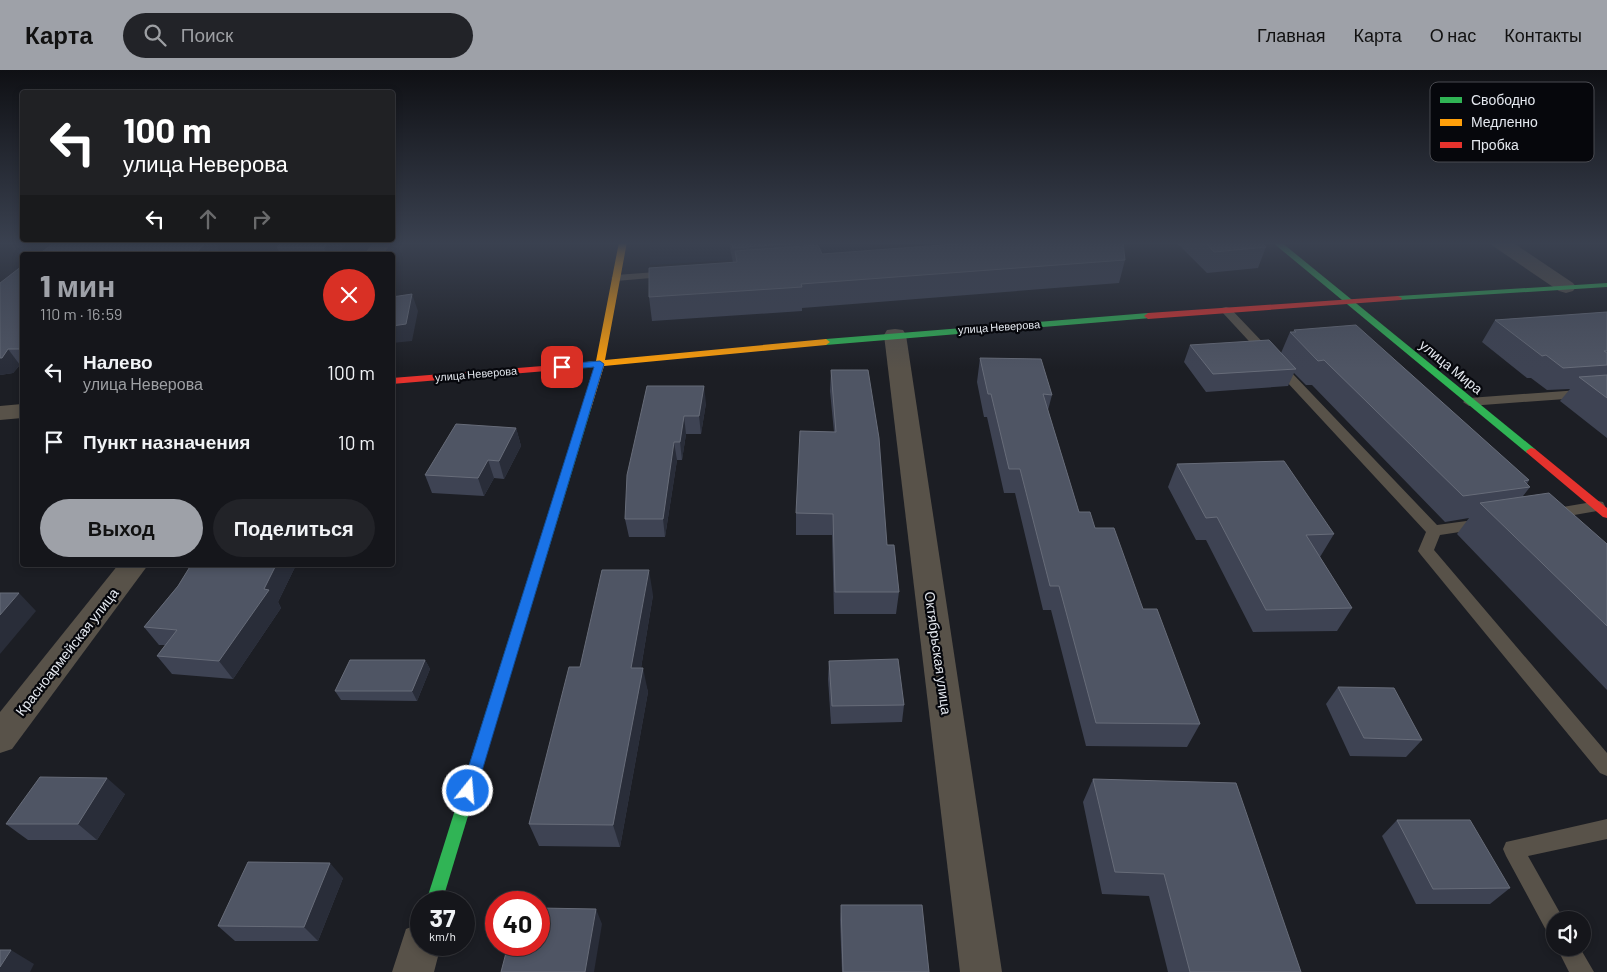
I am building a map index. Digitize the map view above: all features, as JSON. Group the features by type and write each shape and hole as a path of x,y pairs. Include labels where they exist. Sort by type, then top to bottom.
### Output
{"street":[{"path":"437,891 600,364 615,284"},
{"name":"улица Мира","path":"1326,284 1602,510"},
{"path":"1562,284 1566,287"},
{"name":"улица Неверова","path":"395,381 600,364 895,335 1346,301 1566,287 1604,287"},
{"name":"Октябрьская улица","path":"895,335 982,972"},
{"path":"0,413 20,411"},
{"name":"Красноармейская улица","path":"0,738 132,567"},
{"path":"412,972 417,956"}],"lane":[{"path":"1226,310 1434,531"},
{"path":"1469,402 1607,392"},
{"path":"1532,516 1602,510"},
{"path":"1434,531 1493,522"},
{"path":"1434,531 1426,552 1607,767"},
{"path":"1548,911 1513,849 1607,829"},
{"path":"1573,956 1582,972"}],"building":[{"path":"0,284 20,284 20,349 8,349 0,358"},
{"path":"649,284 801,284 802,287 649,297"},
{"path":"412,294 406,324 395,326 395,297"},
{"path":"1607,312 1607,351 1604,351 1607,353 1607,365 1563,368 1546,355 1542,356 1495,320"},
{"path":"1356,325 1529,480 1524,481 1530,487 1463,496 1324,360 1318,361 1290,332 1296,332 1294,330"},
{"path":"1269,340 1296,369 1213,374 1190,345"},
{"path":"980,358 1041,359 1052,395 1043,394 1079,512 1090,512 1095,528 1114,528 1143,609 1157,609 1200,724 1096,723 1059,586 1050,586 1020,469 1009,469 991,394 988,394"},
{"path":"831,370 868,370 879,438 887,545 894,545 899,592 835,592 833,514 796,513 800,431 836,432"},
{"path":"1607,375 1607,398 1579,377"},
{"path":"647,386 704,386 699,416 684,416 680,442 674,442 663,519 625,519 627,475"},
{"path":"456,424 516,428 499,461 488,460 478,478 425,475"},
{"path":"1284,461 1334,534 1306,535 1352,608 1266,610 1217,517 1206,518 1177,464"},
{"path":"1549,493 1607,544 1607,626 1480,503"},
{"path":"190,567 275,567 264,589 269,590 219,661 157,656 177,630 144,627 178,586"},
{"path":"602,570 649,570 631,668 643,668 613,825 529,824 569,667 580,667"},
{"path":"0,593 19,593 0,615"},
{"path":"898,659 904,705 832,706 829,661"},
{"path":"350,660 425,660 412,691 335,691"},
{"path":"1338,687 1394,688 1422,740 1364,738"},
{"path":"40,777 107,778 78,824 6,824"},
{"path":"1093,779 1236,783 1301,972 1190,972 1164,874 1115,872"},
{"path":"1397,820 1470,820 1510,888 1433,889"},
{"path":"248,862 330,863 304,927 218,926"},
{"path":"841,905 922,905 929,972 843,972"},
{"path":"550,908 596,909 585,972 501,972 505,956 550,956"},
{"path":"0,950 11,950 0,967"}],"traffic: fast":[{"path":"1327,284 1531,451"},
{"path":"1398,298 1607,285"},
{"path":"826,342 1148,316"},
{"path":"437,891 586,409"}],"traffic: slow":[{"path":"586,409 600,364 615,284"},
{"path":"555,368 826,342"}],"traffic: jam":[{"path":"1148,316 1398,298"},
{"path":"395,381 555,368"},
{"path":"1531,451 1607,514"}],"route":[{"path":"468,791 600,364 562,367"}]}
